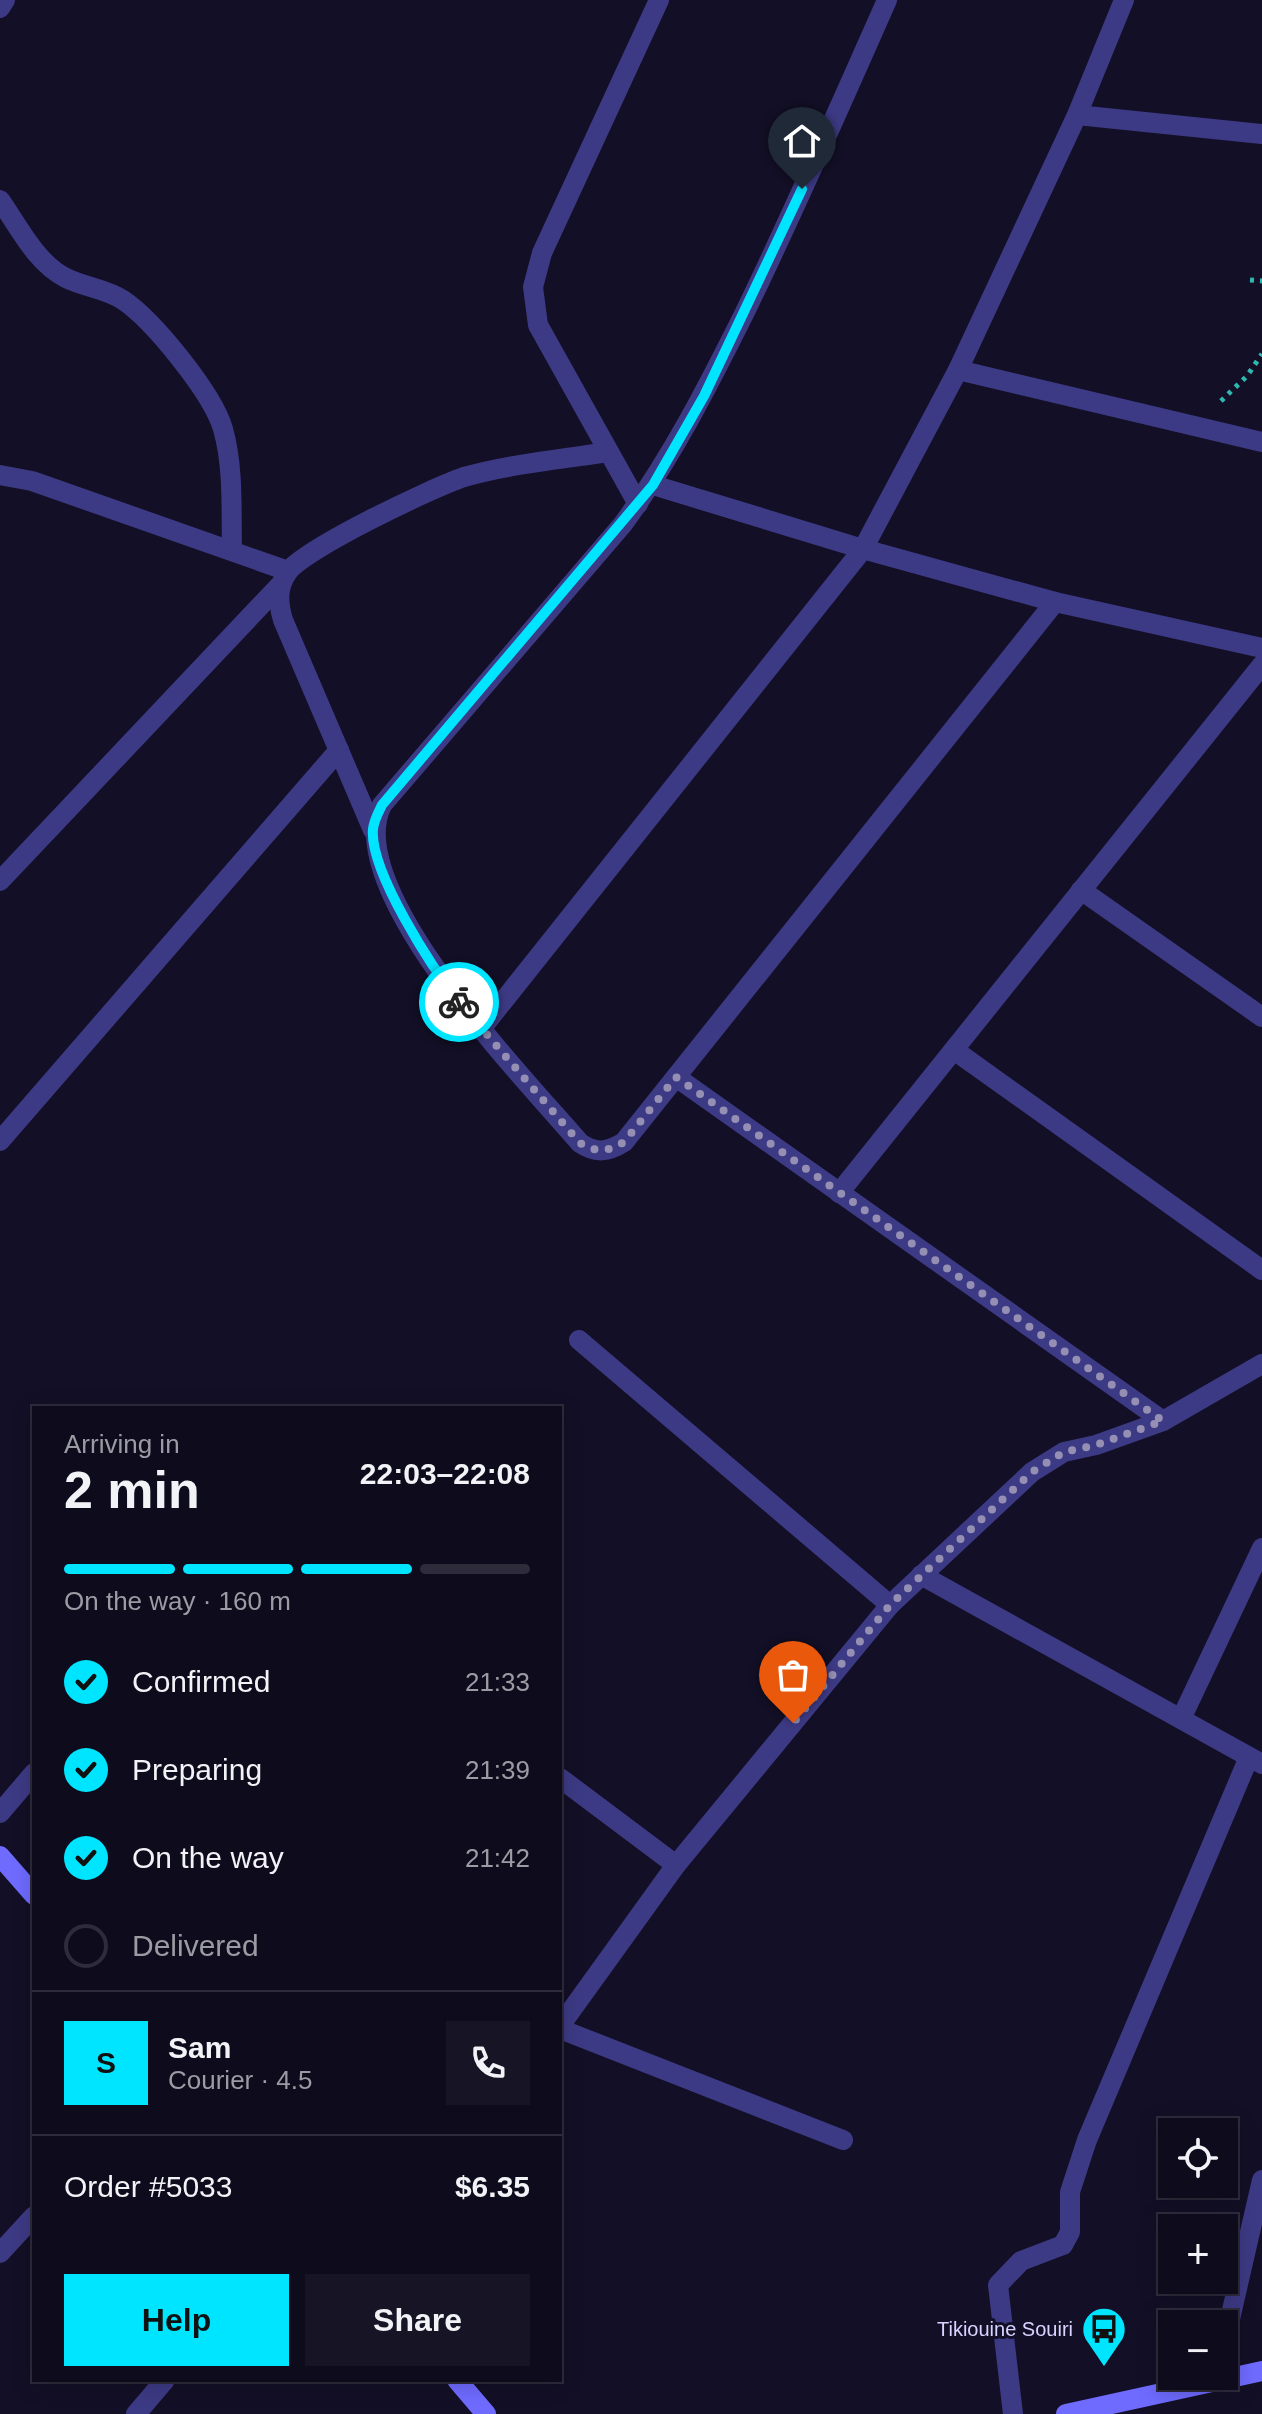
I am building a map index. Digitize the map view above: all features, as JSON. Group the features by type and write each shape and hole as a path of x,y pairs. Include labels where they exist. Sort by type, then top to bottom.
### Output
{"street":[{"path":"0,8 5,0"},
{"path":"638,504 538,325 533,287 542,253 659,0"},
{"path":"373,830 382,805 653,485 692,418 778,245 887,0"},
{"path":"481,1029 863,549 958,370 1077,115 1124,0"},
{"path":"1077,115 1262,134"},
{"path":"0,200 44,264 66,278 120,297 141,313 185,364 223,428 230,478 232,551"},
{"path":"958,370 1262,442"},
{"path":"0,881 298,560 334,539 462,478 609,452"},
{"path":"0,475 32,481 232,551 284,578"},
{"path":"653,485 863,549 1055,602 1262,648"},
{"path":"284,578 278,596 283,620 373,830 374,846 406,922 440,978 481,1029 580,1143 589,1149 613,1149 624,1142 1055,602"},
{"path":"839,1193 1262,665"},
{"path":"0,1141 339,750"},
{"path":"1081,890 1262,1017"},
{"path":"954,1050 1262,1270"},
{"path":"676,1077 1163,1421"},
{"path":"579,1340 890,1605"},
{"path":"562,2024 676,1865 890,1605 921,1575 1032,1472 1064,1452 1096,1445 1163,1421 1262,1364"},
{"path":"1181,1719 1262,1548"},
{"path":"921,1575 1255,1761 1087,2140 1070,2192 1070,2232 1063,2245 1021,2261 998,2285 1013,2414"},
{"path":"0,1813 32,1775"},
{"path":"562,1780 676,1865"},
{"path":"0,1856 32,1893"},
{"path":"562,2028 843,2140"},
{"path":"1232,2310 1262,2180"},
{"path":"0,2253 7,2231 32,2217"},
{"path":"1238,2375 1262,2371"},
{"path":"136,2414 163,2382"},
{"path":"458,2382 478,2411"},
{"path":"1066,2414 1170,2390"}],"path":[{"path":"1250,280 1262,281"},
{"path":"1196,427 1247,376 1262,354"}],"way so far":[{"path":"459,1002 580,1143 589,1149 613,1149 624,1142 676,1077 1163,1421 1096,1445 1064,1452 1032,1472 890,1605 793,1723"}],"place":[{"name":"Tikiouine Souiri","path":"1104,2368"}],"route":[{"path":"459,1002 440,978 406,922 374,846 376,817 382,805 653,485 704,396 802,189"}]}
